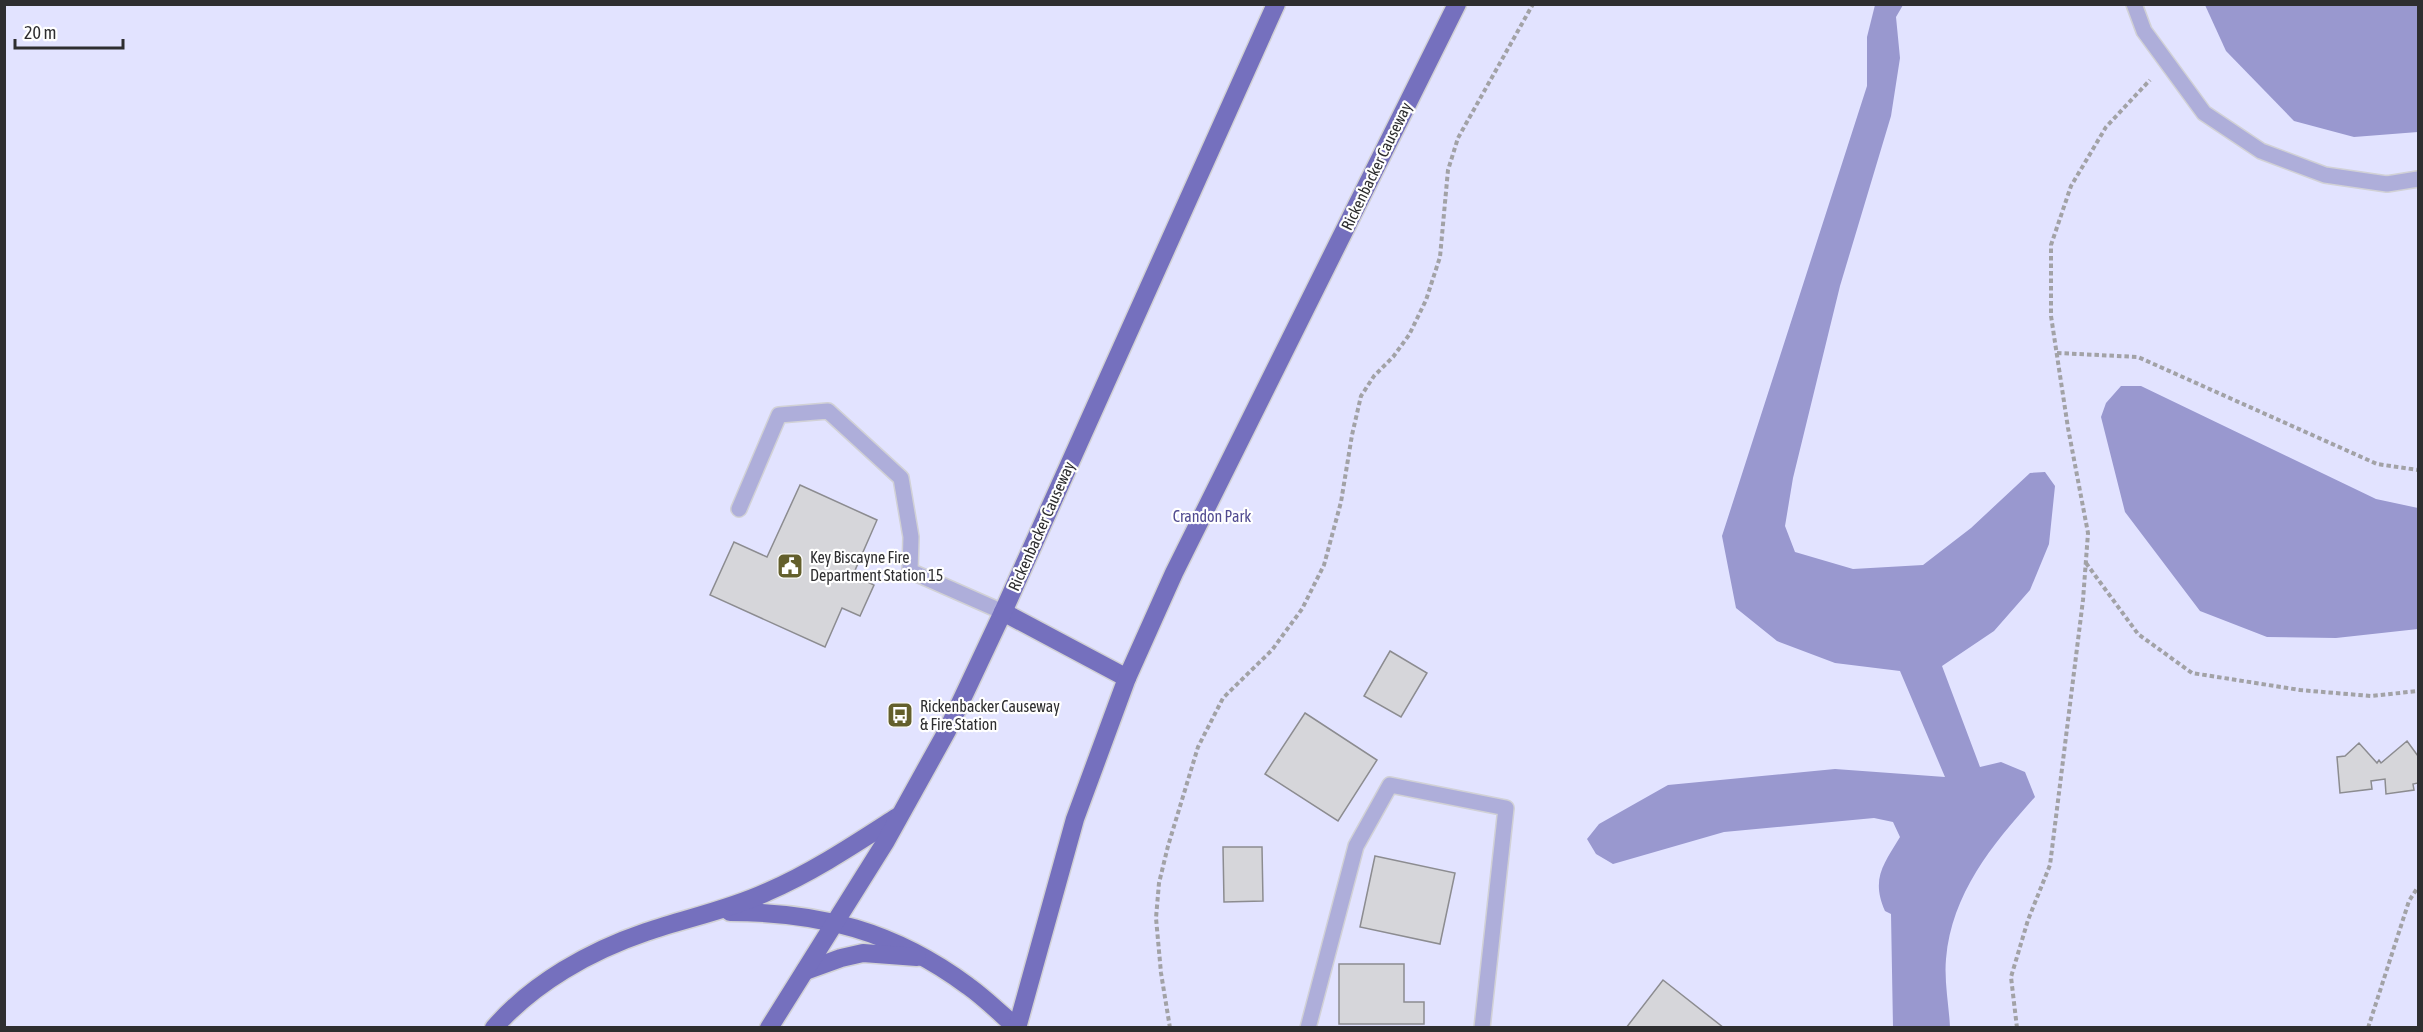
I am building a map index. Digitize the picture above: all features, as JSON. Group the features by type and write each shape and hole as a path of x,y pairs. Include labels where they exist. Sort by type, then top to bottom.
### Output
{"main road":[{"name":"Rickenbacker Causeway","path":"769,1028 899,816 947,731 1003,612 1276,4"},
{"name":"Rickenbacker Causeway","path":"1017,1028 1075,819 1127,678 1179,563 1457,4"},
{"path":"1003,612 1127,678"},
{"path":"494,1028 528,993 578,963 645,932 719,912 768,892 825,862 899,816"},
{"path":"719,912 802,915 835,922 888,939 925,958 969,987 1017,1028"},
{"path":"805,971 841,957 863,953 925,958"}],"lane":[{"path":"2134,4 2144,31 2204,113 2260,151 2325,175 2387,184 2418,179"},
{"path":"739,508 779,415 828,411 901,478 911,537 910,571 1003,612"},
{"path":"1308,1028 1356,846 1390,785 1506,808 1482,1028"}],"path":[{"path":"1170,1028 1161,973 1156,918 1159,883 1198,747 1223,699 1272,650 1302,609 1324,564 1341,502 1361,396 1374,376 1393,357 1409,335 1426,300 1440,257 1448,170 1458,138 1533,4"},
{"path":"2017,1028 2011,976 2028,920 2050,865 2088,533 2051,316 2051,245 2071,186 2106,127 2167,62"},
{"path":"2057,352 2138,357 2377,465 2418,470"},
{"path":"2086,562 2138,634 2192,674 2301,690 2371,696 2418,691"},
{"path":"2368,1028 2409,901 2418,888"}],"green space":[{"name":"Crandon Park","path":"5,5 2418,5 2418,1027 5,1028"}],"water":[{"path":"1875,5 1903,5 1896,17 1900,58 1891,116 1840,286 1793,478 1785,526 1795,552 1853,569 1923,565 1971,528 2030,473 2045,472 2055,486 2049,544 2030,590 1994,631 1942,666 1980,767 2001,762 2025,772 2035,797 2004,833 1977,871 1956,913 1946,959 1950,1027 1893,1027 1891,914 1885,911 1881,900 1879,881 1884,864 1900,837 1893,822 1874,818 1724,832 1613,864 1596,854 1587,839 1599,824 1668,785 1835,769 1945,777 1900,671 1835,663 1777,641 1736,608 1722,536 1867,86 1867,37"},
{"path":"2205,5 2418,5 2418,132 2354,137 2294,121 2226,51"},
{"path":"2121,386 2141,386 2376,499 2418,508 2418,629 2336,638 2267,637 2200,611 2125,512 2101,417 2106,403"}],"building":[{"name":"Key Biscayne Fire Department Station 15","path":"800,485 877,520 853,575 874,585 860,616 842,608 825,647 710,595 734,542 767,557"},
{"path":"1390,651 1427,673 1401,717 1364,696"},
{"path":"1305,713 1377,760 1338,821 1265,774"},
{"path":"2407,741 2418,756 2418,783 2413,784 2414,790 2386,794 2385,779 2371,781 2372,789 2340,793 2337,757 2345,756 2359,743 2377,763 2379,760 2381,763"},
{"path":"1223,847 1262,847 1263,901 1224,902"},
{"path":"1375,856 1455,873 1440,944 1360,927"},
{"path":"1339,964 1404,964 1404,1002 1424,1002 1424,1024 1339,1024"},
{"path":"1663,980 1724,1028 1626,1028"}],"place":[{"name":"Key Biscayne Fire Department Station 15","path":"790,566"},
{"name":"Rickenbacker Causeway & Fire Station","path":"900,715"}]}
